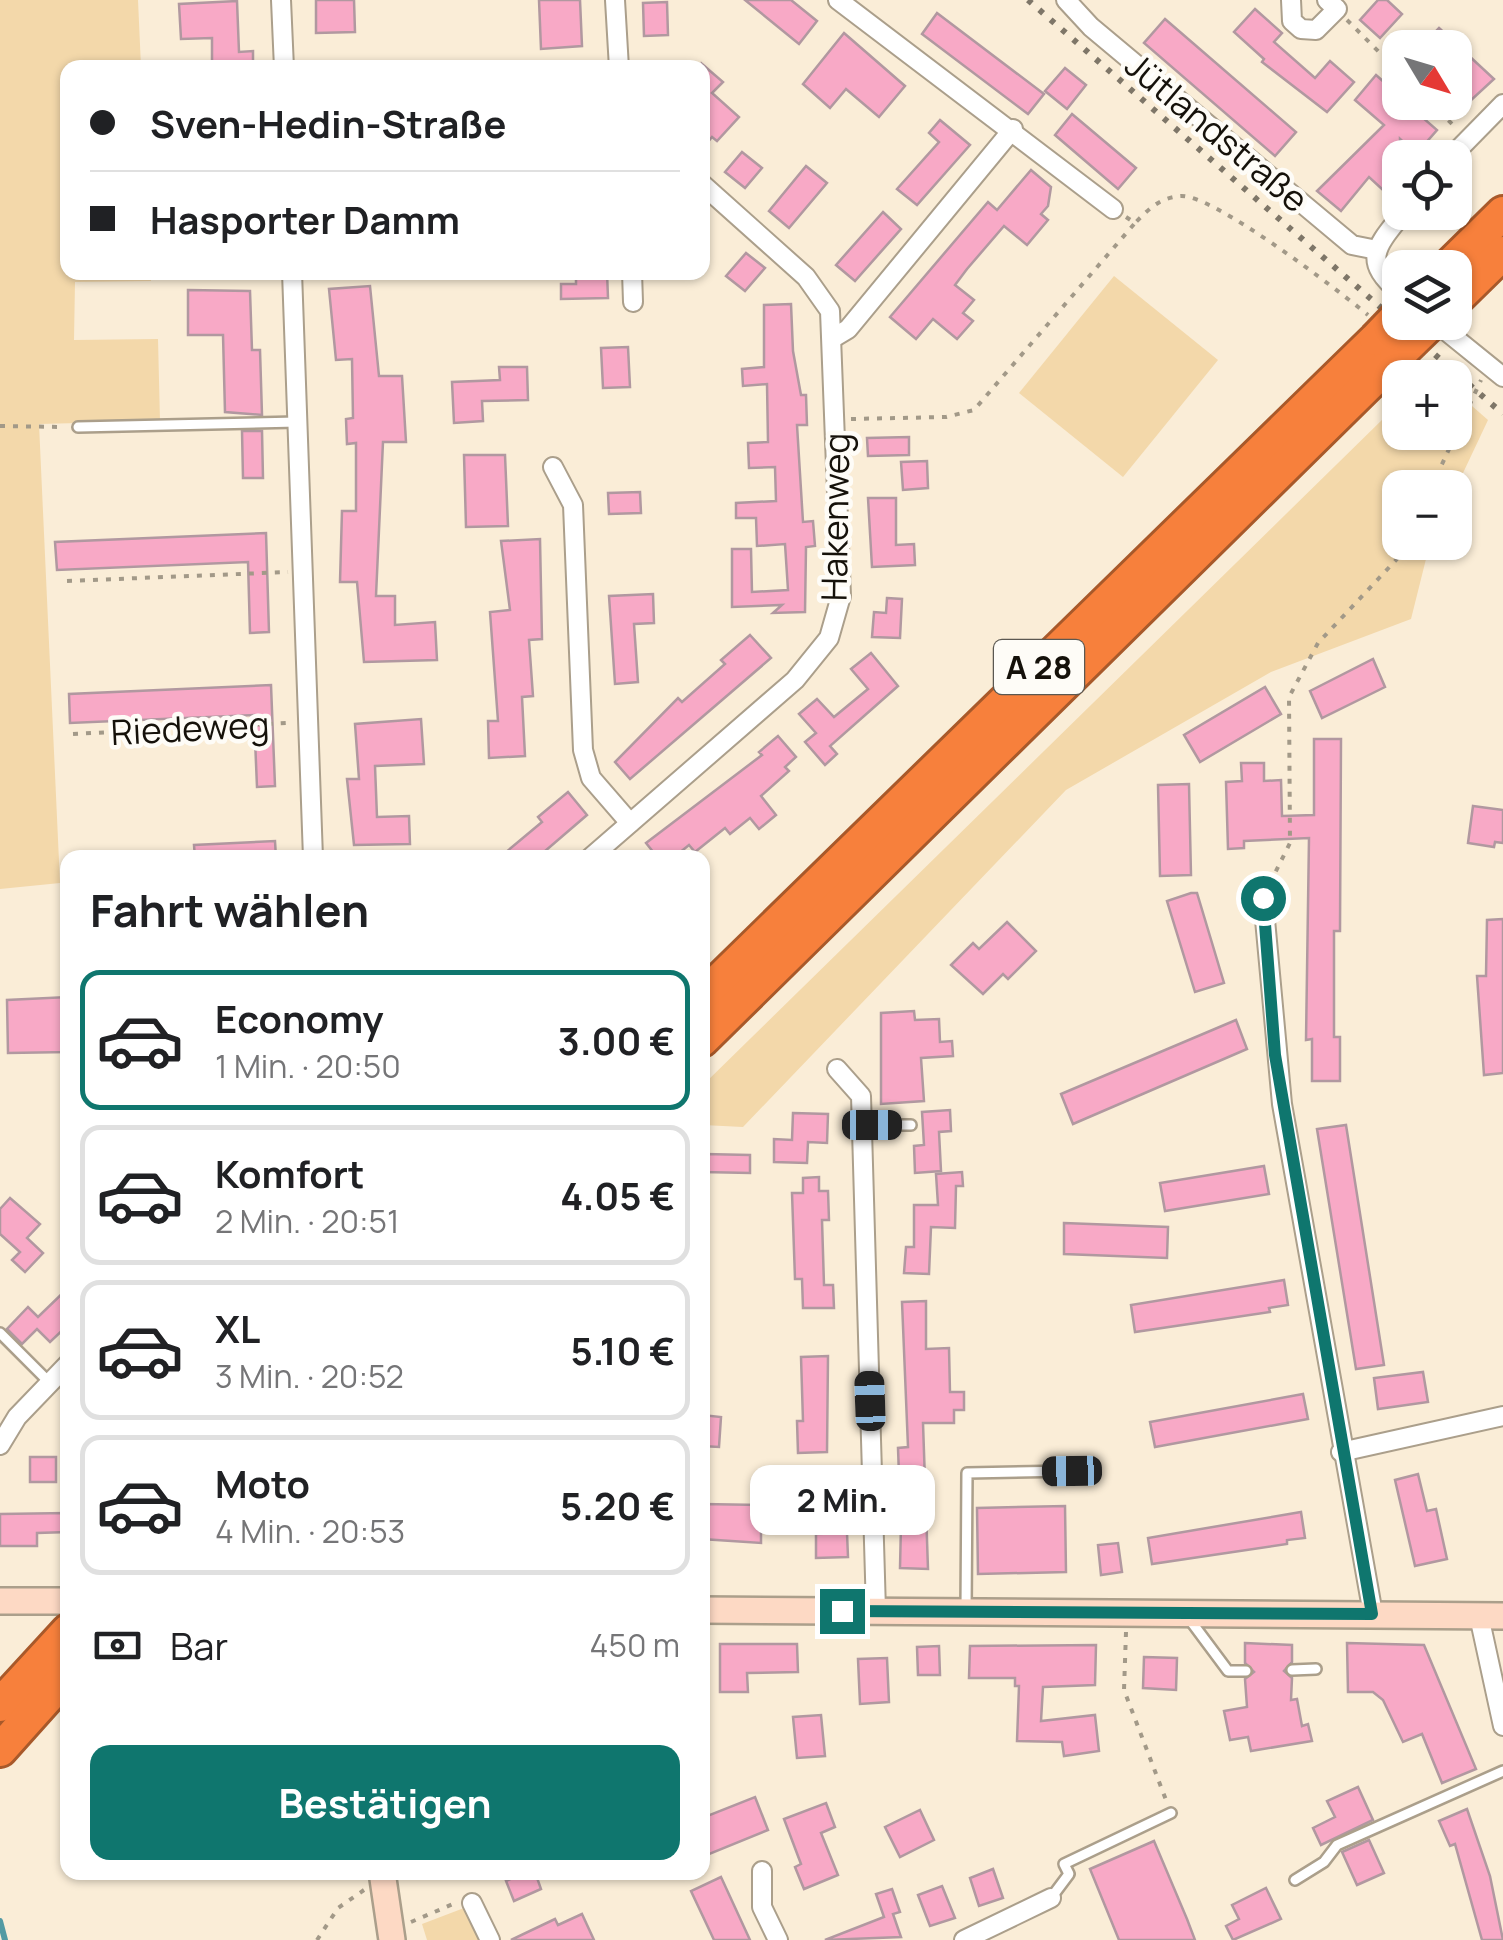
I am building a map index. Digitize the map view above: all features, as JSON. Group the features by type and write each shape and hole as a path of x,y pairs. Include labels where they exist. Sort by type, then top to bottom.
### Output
{"highway":[{"path":"1466,250 1503,213"},
{"path":"1472,283 1503,253"},
{"name":"A 28","path":"710,989 1387,340"},
{"name":"A 28","path":"710,1032 1387,340"},
{"path":"0,1704 60,1639"},
{"path":"0,1750 60,1683"}],"main road":[{"path":"0,1601 60,1602"},
{"path":"710,1610 1491,1616"},
{"path":"384,1880 403,1935"}],"street":[{"path":"282,0 284,60"},
{"path":"615,0 619,60"},
{"path":"838,0 1014,129 1113,209"},
{"name":"Jütlandstraße","path":"1066,0 1091,27 1352,245 1377,250"},
{"path":"1291,0 1292,21 1302,28 1316,30 1332,5"},
{"path":"1466,138 1503,104"},
{"path":"833,338 848,328 1014,129"},
{"name":"Hakenweg","path":"599,850 795,680 829,638 841,596 830,311 806,277 710,191"},
{"path":"1382,278 1374,263 1377,250 1391,230"},
{"name":"Riedeweg","path":"292,280 313,850"},
{"path":"633,280 634,302"},
{"path":"1456,340 1497,373"},
{"path":"553,467 573,505 583,750 592,778 630,823"},
{"path":"1263,898 1275,1055 1372,1614"},
{"path":"837,1069 860,1096 876,1612"},
{"path":"0,1445 18,1417 60,1372"},
{"path":"1341,1452 1503,1416"},
{"path":"1491,1616 1503,1726"},
{"path":"762,1871 762,1907 778,1940"},
{"path":"964,1940 1052,1898"},
{"path":"472,1902 490,1940"}],"lane":[{"path":"78,427 297,422"},
{"path":"861,1125 911,1125"},
{"path":"0,1333 50,1382"},
{"path":"966,1614 967,1473 1072,1471"},
{"path":"1185,1614 1228,1671 1246,1671"},
{"path":"1292,1670 1316,1668"},
{"path":"1295,1880 1324,1862 1337,1844 1503,1772"},
{"path":"1052,1898 1069,1874 1064,1864 1171,1813"}],"path":[{"path":"1332,5 1382,55"},
{"path":"1448,120 1466,138"},
{"path":"836,419 946,418 974,410 1154,202 1183,195 1215,206 1382,329"},
{"path":"1113,209 1135,223"},
{"path":"1396,340 1419,360"},
{"path":"1472,398 1497,373"},
{"path":"0,426 78,427"},
{"path":"1263,898 1290,842 1289,697 1318,643 1397,560"},
{"path":"67,582 302,572"},
{"name":"Riedeweg","path":"72,734 308,722"},
{"path":"1127,1615 1124,1690 1171,1813"},
{"path":"317,1940 338,1908 379,1880"},
{"path":"403,1935 461,1901 472,1902"}],"shaded area":[{"path":"0,0 138,0 141,60 60,60 60,280 151,280 75,282 74,340 158,339 160,421 39,424 60,883 0,889"},
{"path":"1114,276 1218,360 1123,477 1019,393"},
{"path":"1472,406 1488,420 1464,470 1382,470 1382,560 1426,560 1411,619 1271,672 1066,790 743,1127 710,1125 710,1078 1382,420 1382,450 1472,450"},
{"path":"464,1908 479,1940 427,1940 422,1924"}],"building":[{"path":"316,0 354,0 355,32 316,33"},
{"path":"539,0 580,0 582,46 541,49"},
{"path":"745,0 791,0 817,21 799,44"},
{"path":"1378,0 1387,0 1402,14 1387,30 1382,30 1380,38 1360,20"},
{"path":"237,1 239,52 253,51 253,60 212,60 212,38 181,39 179,4"},
{"path":"667,2 668,35 644,36 643,3"},
{"path":"1255,9 1282,33 1274,42 1315,78 1330,61 1354,82 1327,112 1262,62 1264,59 1234,32"},
{"path":"937,13 1044,94 1028,114 922,34"},
{"path":"1165,19 1296,132 1275,156 1144,43"},
{"path":"844,33 905,86 879,117 846,89 830,108 803,84"},
{"path":"1472,59 1494,79 1472,99"},
{"path":"1065,68 1086,85 1067,109 1045,91"},
{"path":"710,71 723,82 712,93 739,117 717,141 710,139"},
{"path":"1376,75 1382,80 1382,120 1426,120 1437,130 1428,140 1382,140 1382,189 1369,177 1341,211 1317,191 1384,125 1355,100"},
{"path":"1072,114 1136,168 1118,189 1055,135"},
{"path":"940,120 970,145 917,205 897,189 939,142 929,133"},
{"path":"742,152 762,168 745,188 725,172"},
{"path":"806,166 827,183 789,228 769,211"},
{"path":"1031,170 1051,187 1048,206 1041,214 1048,220 1027,245 1004,226 967,269 955,285 974,300 963,313 973,321 957,339 933,319 916,339 890,317 988,202 997,210"},
{"path":"883,212 901,229 855,281 836,265"},
{"path":"746,253 765,268 745,291 726,276"},
{"path":"576,280 607,280 608,298 561,299 561,284 576,284"},
{"path":"370,286 379,376 402,376 406,442 383,442 376,596 395,596 395,625 435,622 437,660 364,662 357,582 340,582 342,511 356,511 356,443 347,444 346,419 353,418 352,359 336,360 329,289"},
{"path":"188,290 250,291 252,350 260,350 262,415 225,412 223,335 188,335"},
{"path":"791,304 793,351 801,395 806,395 807,425 797,425 803,522 813,521 815,546 806,547 805,612 773,613 782,605 732,607 732,549 751,549 752,592 788,590 785,544 757,546 756,518 736,518 736,503 776,501 775,467 749,468 748,443 768,442 767,384 743,386 742,369 764,367 764,305"},
{"path":"628,347 630,387 603,388 601,348"},
{"path":"499,367 527,367 528,400 482,401 483,421 454,423 452,382 500,380"},
{"path":"242,431 262,431 263,478 243,478"},
{"path":"909,437 909,455 868,456 867,438"},
{"path":"464,455 505,455 508,526 466,527"},
{"path":"927,461 928,488 903,490 901,462"},
{"path":"640,492 641,513 609,514 608,493"},
{"path":"868,498 896,498 896,545 914,544 915,565 872,567"},
{"path":"266,533 269,632 250,633 248,562 57,570 55,542"},
{"path":"540,539 542,639 529,640 533,696 522,697 525,756 489,758 488,721 498,721 490,612 510,610 501,541"},
{"path":"653,594 654,623 634,624 638,682 615,684 609,596"},
{"path":"887,598 902,599 900,638 872,637 874,612 886,613"},
{"path":"750,635 771,658 630,779 615,762 678,698 682,702 725,664 721,660"},
{"path":"871,653 898,686 830,746 837,754 825,765 805,742 816,733 799,714 817,699 834,717 868,689 851,669"},
{"path":"1373,659 1385,687 1322,718 1310,691"},
{"path":"271,685 275,786 257,787 254,715 70,723 69,694"},
{"path":"1265,687 1281,714 1200,762 1184,735"},
{"path":"421,719 424,764 375,766 377,817 409,816 410,844 354,845 347,779 359,779 355,724"},
{"path":"778,736 796,757 785,767 789,771 761,796 776,815 759,829 750,818 730,834 725,828 698,850 689,845 683,850 652,850 646,843 762,755 759,752"},
{"path":"1314,739 1341,739 1340,931 1334,931 1334,1037 1340,1037 1340,1081 1312,1081 1312,1039 1306,1040 1309,838 1244,841 1244,848 1228,849 1226,782 1242,781 1241,763 1264,763 1264,781 1281,780 1282,816 1314,815"},
{"path":"1189,784 1191,875 1160,876 1158,785"},
{"path":"568,792 587,815 546,850 509,850 542,822 538,817"},
{"path":"1473,806 1503,810 1503,843 1495,842 1494,847 1468,843"},
{"path":"275,841 276,850 194,850 194,845"},
{"path":"1197,893 1224,983 1195,992 1167,901"},
{"path":"1503,919 1503,1073 1484,1075 1477,976 1486,976 1487,920"},
{"path":"1007,922 1036,951 1008,979 1003,974 983,994 951,965 973,943 979,949"},
{"path":"60,997 60,1052 8,1053 7,1000"},
{"path":"914,1011 915,1020 939,1019 940,1042 952,1041 953,1056 921,1058 924,1101 881,1104 881,1013"},
{"path":"1236,1020 1247,1049 1073,1124 1061,1094"},
{"path":"950,1110 951,1131 939,1132 941,1171 915,1173 914,1146 924,1145 922,1112"},
{"path":"793,1113 828,1114 827,1143 808,1142 807,1163 774,1162 774,1139 792,1140"},
{"path":"1346,1125 1384,1365 1356,1369 1317,1129"},
{"path":"710,1154 750,1155 750,1173 710,1172"},
{"path":"1264,1166 1269,1194 1165,1211 1160,1183"},
{"path":"962,1172 963,1186 956,1186 955,1228 931,1227 929,1274 904,1273 906,1247 914,1247 914,1205 938,1205 936,1174"},
{"path":"819,1177 819,1191 828,1191 829,1220 822,1220 824,1285 833,1285 834,1308 803,1308 802,1279 795,1279 792,1193 803,1193 803,1178"},
{"path":"10,1198 40,1224 27,1238 43,1253 25,1272 12,1260 20,1252 0,1234 0,1209"},
{"path":"1064,1223 1168,1227 1167,1258 1064,1254"},
{"path":"1284,1280 1288,1305 1269,1308 1270,1312 1135,1332 1131,1305"},
{"path":"60,1296 60,1333 50,1342 37,1329 22,1344 7,1329 28,1307 38,1317"},
{"path":"926,1301 926,1349 949,1348 950,1392 964,1392 964,1410 954,1410 954,1423 923,1423 928,1569 900,1568 901,1524 895,1523 895,1503 900,1503 898,1448 908,1447 902,1302"},
{"path":"828,1356 827,1452 798,1453 797,1421 803,1421 801,1357"},
{"path":"1423,1372 1428,1402 1378,1409 1374,1378"},
{"path":"1303,1394 1308,1419 1155,1447 1150,1422"},
{"path":"710,1416 721,1417 719,1447 710,1446"},
{"path":"30,1457 56,1457 56,1482 30,1482"},
{"path":"1418,1474 1427,1511 1436,1509 1447,1559 1415,1566 1395,1480"},
{"path":"845,1475 846,1497 824,1499 823,1476"},
{"path":"710,1504 761,1505 761,1543 710,1540"},
{"path":"1065,1506 1066,1572 978,1574 977,1508"},
{"path":"1301,1512 1305,1538 1152,1564 1148,1538"},
{"path":"60,1513 60,1532 37,1533 37,1546 0,1546 0,1514"},
{"path":"847,1533 848,1557 816,1558 816,1534"},
{"path":"1118,1543 1122,1572 1101,1575 1098,1545"},
{"path":"1245,1643 1292,1645 1292,1662 1284,1671 1292,1678 1291,1700 1297,1699 1302,1726 1308,1724 1312,1741 1251,1751 1248,1737 1230,1740 1224,1711 1247,1707 1245,1679 1254,1672 1245,1663"},
{"path":"1347,1643 1424,1645 1476,1769 1442,1783 1422,1734 1403,1742 1383,1700 1373,1692 1348,1692"},
{"path":"720,1644 797,1644 798,1672 747,1673 748,1692 720,1692"},
{"path":"1096,1645 1095,1685 1043,1687 1041,1721 1095,1715 1099,1751 1064,1756 1062,1742 1017,1741 1019,1686 1015,1686 1015,1678 969,1678 970,1646"},
{"path":"939,1646 940,1675 918,1675 917,1647"},
{"path":"1144,1657 1177,1658 1176,1690 1143,1688"},
{"path":"887,1658 889,1702 860,1704 858,1659"},
{"path":"821,1715 825,1756 797,1758 793,1717"},
{"path":"1358,1787 1373,1820 1321,1845 1313,1828 1335,1817 1327,1801"},
{"path":"755,1797 768,1830 710,1854 710,1815"},
{"path":"826,1803 835,1827 821,1833 838,1875 804,1889 795,1867 801,1864 784,1819"},
{"path":"1467,1809 1490,1876 1503,1940 1482,1940 1455,1844 1450,1846 1439,1821"},
{"path":"920,1810 934,1840 900,1857 885,1827"},
{"path":"1369,1840 1384,1873 1357,1885 1342,1852"},
{"path":"1154,1841 1195,1940 1119,1940 1090,1869"},
{"path":"993,1869 1003,1898 979,1906 970,1878"},
{"path":"721,1877 750,1940 714,1940 691,1891"},
{"path":"538,1880 541,1889 514,1901 506,1881"},
{"path":"942,1886 955,1918 930,1926 918,1895"},
{"path":"1266,1888 1281,1919 1233,1940 1226,1926 1239,1919 1232,1905"},
{"path":"892,1889 900,1912 893,1914 901,1937 825,1940 884,1917 876,1894"},
{"path":"582,1914 594,1940 511,1940 555,1919 558,1925"}],"waterway":[{"path":"0,1921 5,1940"}],"railway":[{"path":"1028,0 1503,414"}],"route":[{"path":"842,1611 1372,1614 1294,1182 1275,1055 1263,898"}]}
